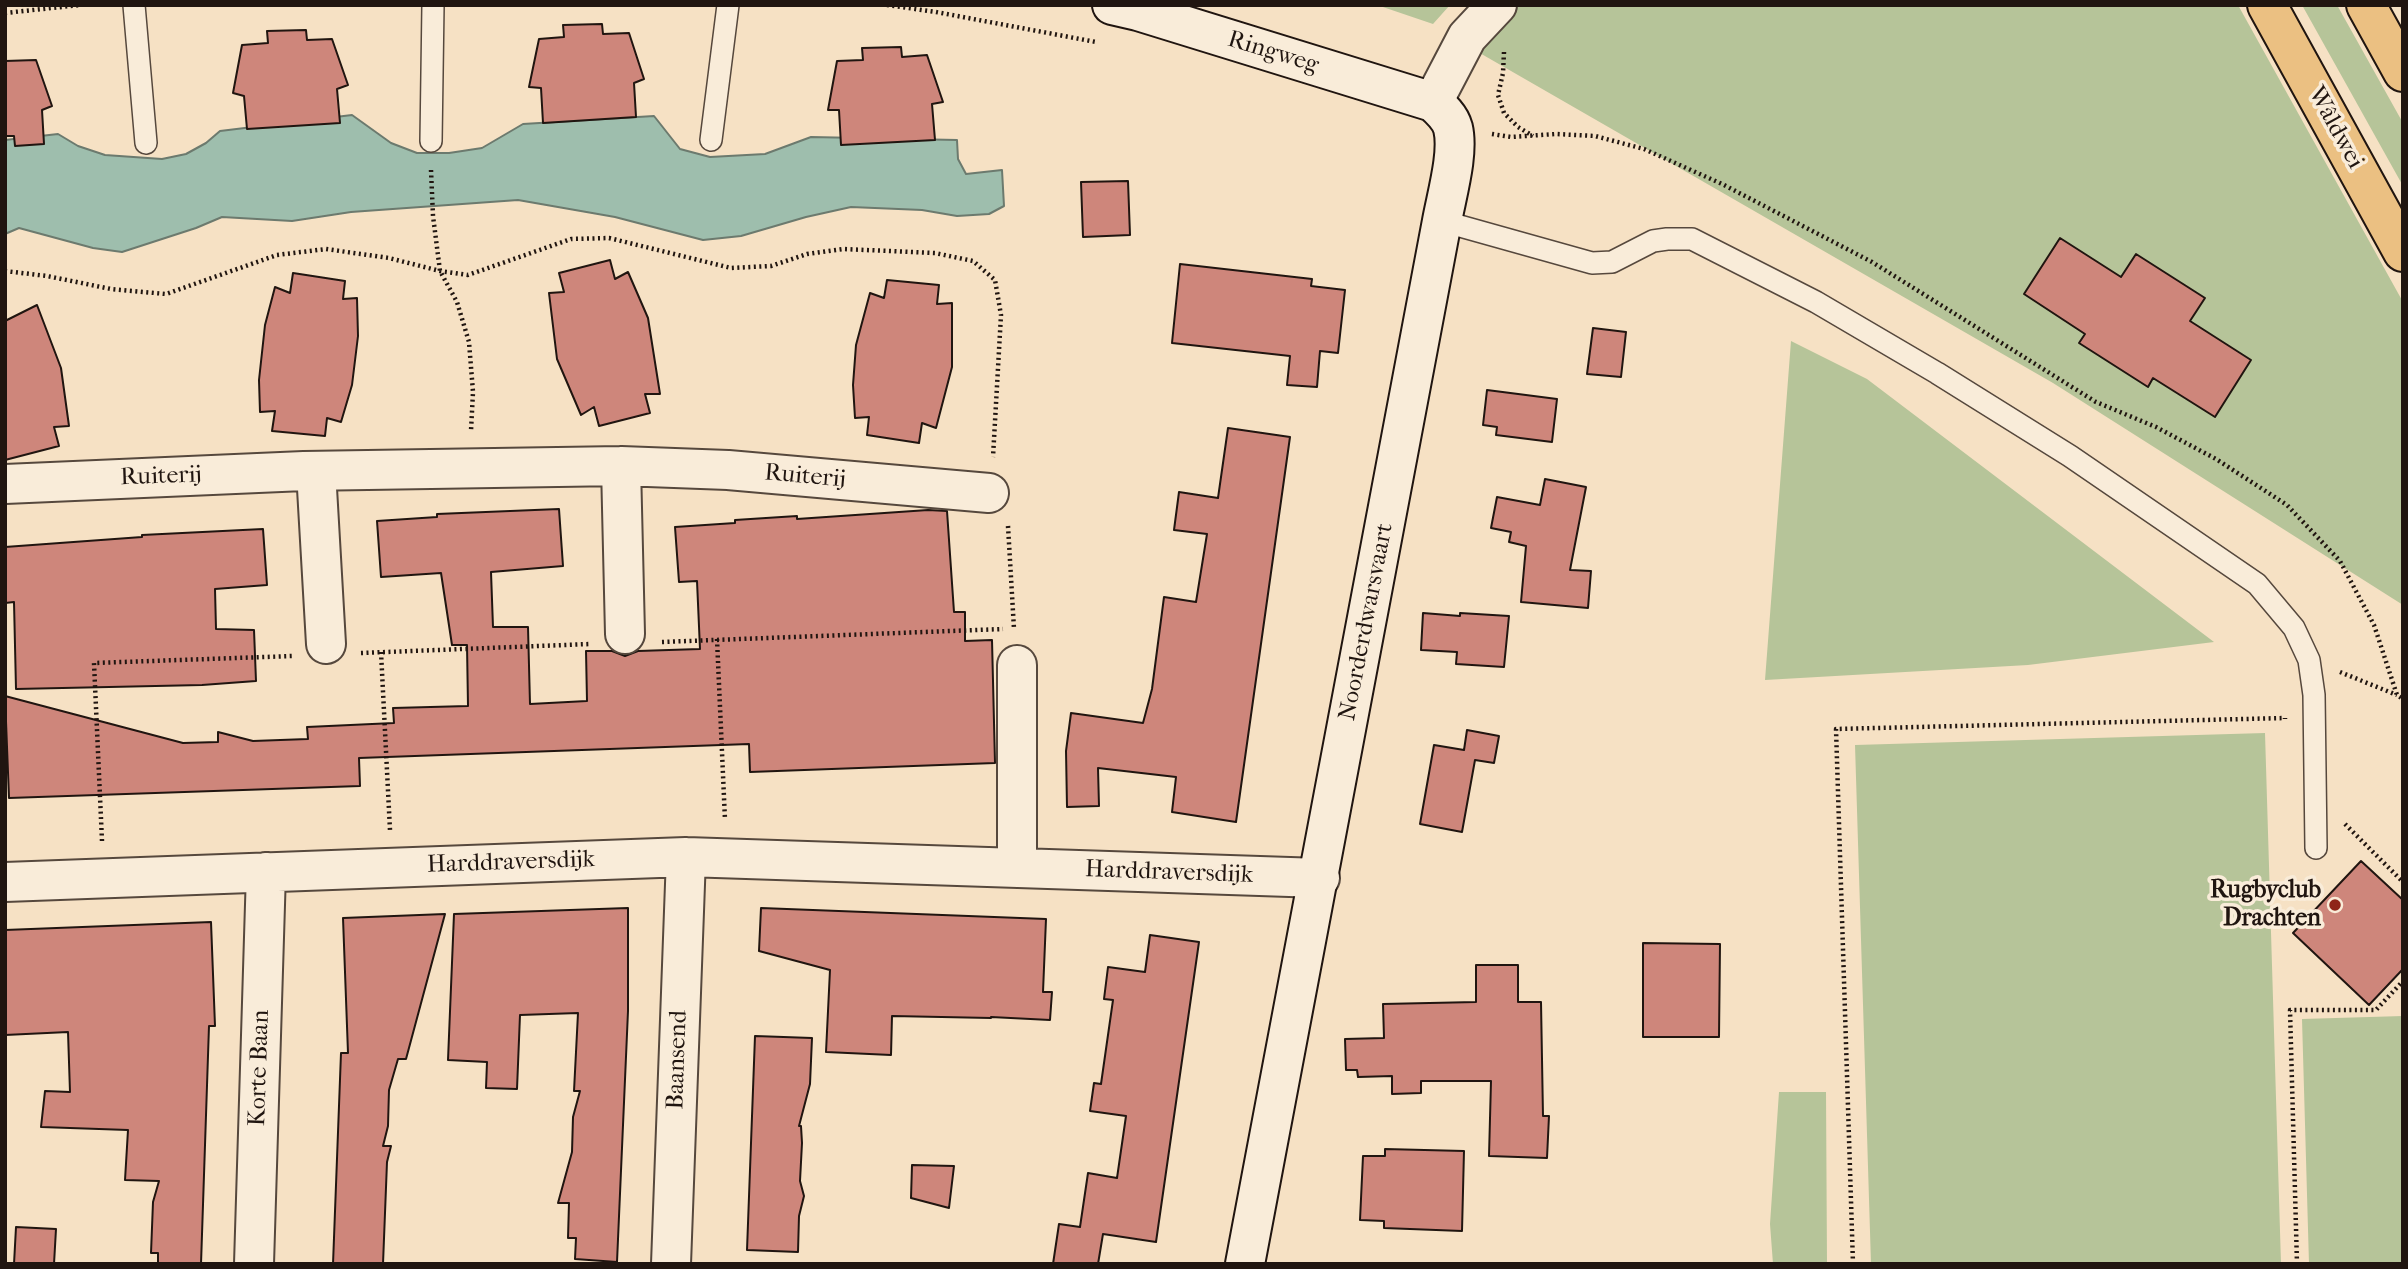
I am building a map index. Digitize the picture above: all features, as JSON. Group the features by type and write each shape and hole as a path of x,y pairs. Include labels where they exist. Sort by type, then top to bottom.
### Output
{"highway":[{"name":"Wâldwei","path":"2267,5 2403,252"},
{"path":"2366,5 2403,72"}],"street":[{"name":"Ringweg","path":"1112,5 1151,15 1443,116"},
{"name":"Noorderdwarsvaart","path":"1245,1264 1320,878 1454,151 1443,116 1467,37 1497,5"},
{"name":"Ruiterij","path":"5,484 316,471 621,466 728,470 989,494"},
{"path":"621,466 626,640"},
{"path":"316,471 326,651"},
{"path":"1015,646 1017,868"},
{"name":"Harddraversdijk","path":"5,882 686,857 1320,878"},
{"name":"Baansend","path":"671,1264 686,857"},
{"name":"Korte Baan","path":"254,1264 266,872"}],"lane":[{"path":"134,5 146,143"},
{"path":"431,141 433,5"},
{"path":"711,140 728,5"},
{"path":"1442,220 1592,262 1612,262 1633,254 1653,241 1692,239 1816,302 1937,373 2070,456 2257,584 2294,628 2309,660 2314,695 2316,848"}],"path":[{"path":"5,13 80,5"},
{"path":"1505,44 1498,95 1504,113 1518,127 1534,136"},
{"path":"1443,116 1511,137 1595,136 1644,149 1722,184 1872,262 2096,402 2157,427 2216,458 2287,505 2340,561 2374,625 2397,695"},
{"path":"431,141 433,216 440,271 457,302 469,342 473,392 471,428 462,469"},
{"path":"5,271 47,276 111,289 166,294 277,255 326,248 468,275 571,239 609,238 731,268 771,266 807,254 842,249 935,253 973,261 995,280 1001,315 989,494 1007,494 1015,646 717,639 626,640 94,663 104,878"},
{"path":"717,639 727,858"},
{"path":"381,652 391,868"},
{"path":"2309,660 2403,699"},
{"path":"1853,1264 1836,729 2284,718 2285,730"},
{"path":"2298,1264 2290,1010 2376,1010 2403,981"}],"shaded area":[{"path":"1377,5 1450,5 1433,24"},
{"path":"1515,5 2238,5 2403,302 2403,605 2053,383 1478,52"},
{"path":"2302,5 2337,5 2403,123 2403,186"},
{"path":"352,115 391,143 417,153 449,153 482,148 523,124 654,116 680,149 710,157 765,154 811,137 957,140 958,159 966,174 1002,170 1004,206 989,214 957,216 922,210 851,207 741,236 703,240 615,217 518,200 351,212 292,221 222,217 122,252 93,248 19,228 5,234 5,140 58,134 78,146 105,155 162,159 186,154 220,131"},
{"path":"1791,341 1867,379 2214,642 2028,665 1765,680"},
{"path":"2265,733 2281,1264 1871,1264 1855,745"},
{"path":"2403,1016 2403,1264 2309,1264 2302,1019"},
{"path":"1779,1092 1826,1092 1827,1264 1773,1264 1770,1224"}],"building":[{"path":"602,24 603,34 629,33 644,79 634,83 636,117 543,123 541,88 529,87 539,39 564,37 563,25"},
{"path":"306,30 307,40 332,39 348,85 337,89 340,123 247,129 244,96 233,93 242,45 268,43 267,31"},
{"path":"901,47 902,57 927,55 943,102 932,104 935,140 841,145 839,110 828,110 837,61 863,60 862,48"},
{"path":"36,60 52,106 42,110 44,144 15,146 14,136 5,136 5,61"},
{"path":"1128,181 1130,235 1083,237 1081,182"},
{"path":"2060,238 2121,277 2136,254 2205,298 2190,321 2251,360 2215,417 2153,378 2148,387 2079,343 2085,334 2024,294"},
{"path":"610,260 615,279 628,272 648,318 660,394 645,394 650,413 599,426 594,407 581,415 557,359 549,293 564,292 559,273"},
{"path":"1180,264 1312,279 1311,286 1345,290 1338,353 1320,351 1317,387 1287,385 1290,356 1172,343"},
{"path":"293,273 345,281 343,299 357,298 358,336 352,385 341,422 327,418 325,436 272,431 275,411 260,412 259,380 265,325 275,287 290,293"},
{"path":"887,280 939,285 937,304 952,303 952,367 936,428 922,423 919,443 867,435 869,417 855,418 853,385 856,345 870,293 884,298"},
{"path":"37,305 61,368 69,426 54,427 59,446 5,460 5,321"},
{"path":"1593,328 1626,332 1621,377 1587,374"},
{"path":"1487,390 1557,399 1552,442 1496,435 1497,427 1483,425"},
{"path":"1228,428 1290,437 1236,822 1172,812 1176,777 1098,768 1099,806 1067,807 1066,751 1071,713 1143,723 1152,689 1164,597 1196,602 1207,534 1174,530 1179,492 1218,498"},
{"path":"1545,479 1586,487 1570,570 1591,571 1588,608 1521,602 1526,546 1509,542 1511,532 1491,528 1497,497 1540,505"},
{"path":"559,509 563,566 491,572 493,627 528,627 530,704 587,701 586,651 612,651 625,656 638,651 700,649 697,581 679,582 675,527 797,516 797,519 947,511 954,612 965,612 965,641 992,640 995,763 750,772 749,744 359,758 360,786 9,798 5,696 183,743 218,742 218,732 253,741 308,739 307,727 394,723 393,708 468,706 467,645 452,645 441,573 381,577 377,521 437,517 437,514"},
{"path":"263,529 267,585 215,589 216,629 254,630 256,681 202,685 16,689 14,602 5,603 5,547 142,535"},
{"path":"1423,613 1509,616 1504,667 1456,664 1457,652 1421,650"},
{"path":"1467,730 1499,736 1494,763 1475,760 1462,832 1420,824 1434,745 1464,750"},
{"path":"2361,861 2403,900 2403,969 2369,1005 2293,933"},
{"path":"628,908 628,1011 617,1262 575,1259 576,1238 568,1238 569,1203 558,1203 572,1152 573,1117 580,1091 574,1091 578,1013 520,1015 517,1089 486,1088 487,1062 448,1060 454,914"},
{"path":"761,908 1046,919 1043,992 1052,992 1050,1020 892,1016 891,1055 826,1052 830,970 759,951"},
{"path":"445,914 406,1059 398,1059 389,1090 388,1126 383,1146 391,1146 387,1162 383,1264 333,1264 341,1053 348,1053 343,918"},
{"path":"211,922 215,1026 209,1026 201,1264 158,1264 158,1253 151,1253 153,1202 159,1181 125,1180 128,1130 41,1127 45,1091 70,1092 68,1032 5,1035 5,930"},
{"path":"1150,935 1199,942 1156,1242 1103,1234 1098,1264 1053,1264 1059,1224 1080,1227 1088,1173 1117,1178 1126,1116 1090,1111 1094,1083 1101,1084 1113,1000 1104,999 1108,967 1145,972"},
{"path":"1643,943 1720,944 1719,1037 1643,1037"},
{"path":"1476,965 1518,965 1518,1002 1541,1002 1543,1116 1549,1116 1547,1158 1489,1156 1491,1081 1421,1081 1421,1093 1392,1094 1392,1076 1358,1077 1357,1070 1346,1070 1345,1039 1384,1038 1383,1004 1476,1002"},
{"path":"755,1036 812,1038 810,1084 799,1126 802,1143 800,1181 804,1196 799,1216 798,1252 747,1250"},
{"path":"1385,1149 1464,1151 1462,1231 1384,1228 1384,1221 1360,1220 1363,1156 1385,1156"},
{"path":"912,1165 954,1166 949,1208 911,1198"},
{"path":"16,1227 56,1229 54,1264 14,1264"}],"place":[{"name":"Rugbyclub Drachten","path":"2335,905"}]}
